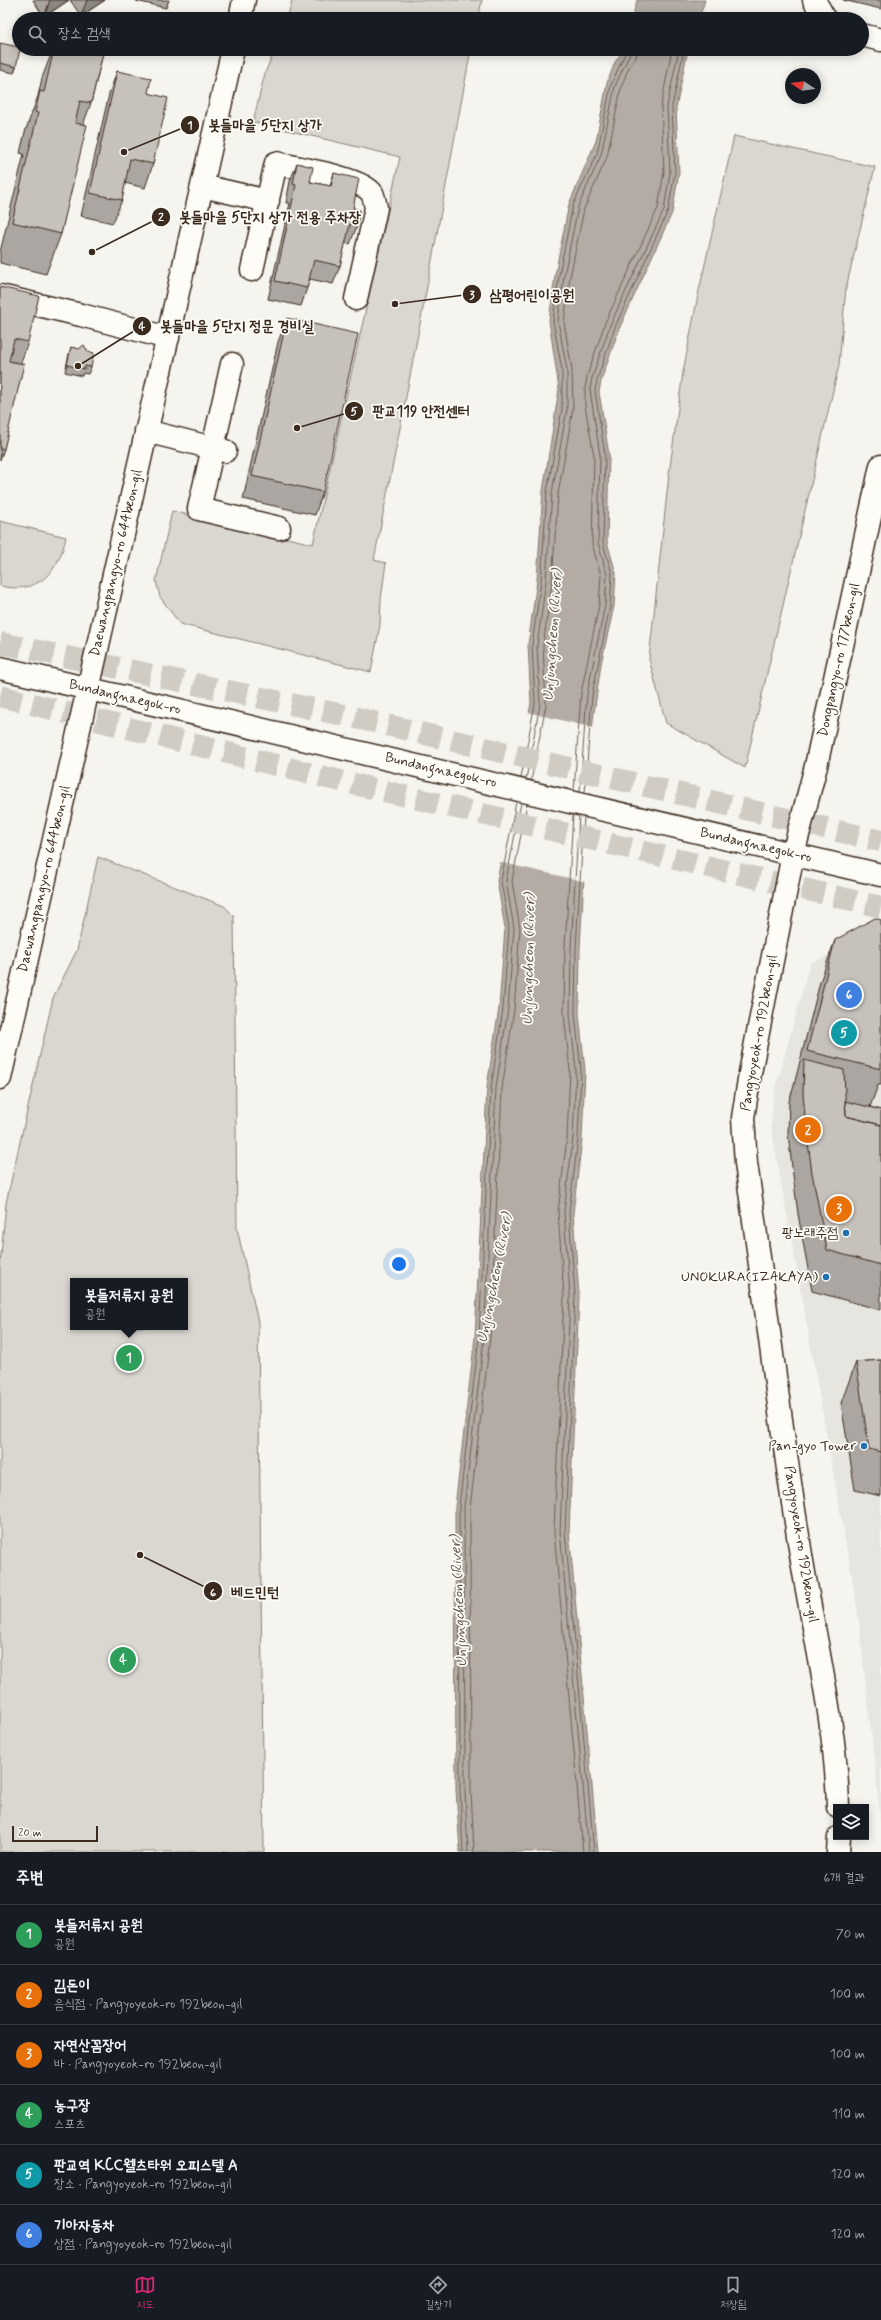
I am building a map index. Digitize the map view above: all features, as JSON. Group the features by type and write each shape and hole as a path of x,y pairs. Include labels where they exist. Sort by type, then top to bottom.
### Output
{"street":[{"path":"241,12 244,0"},
{"path":"814,0 821,12"},
{"path":"869,37 881,40"},
{"name":"Daewangpangyo-ro 644beon-gil","path":"0,1078 87,688 231,56"},
{"path":"252,270 276,163 354,182 372,193 376,208 356,299"},
{"path":"202,186 268,201"},
{"path":"0,296 81,315 168,338"},
{"path":"232,364 219,449 199,509 278,528"},
{"path":"146,431 219,449"},
{"name":"Dongpangyo-ro 177beon-gil","path":"793,854 816,766 881,466"},
{"name":"Bundangnaegok-ro","path":"0,668 387,757 881,875"},
{"name":"Pangyoyeok-ro 192beon-gil","path":"793,854 750,1073 743,1118 746,1163 799,1542 833,1742 837,1772 838,1804"},
{"path":"838,1840 838,1852"}],"shaded area":[{"path":"292,0 482,0 479,12 289,12"},
{"path":"272,56 470,56 424,305 374,560 386,563 381,599 380,625 371,672 180,624 160,597 156,581 172,511 313,544 400,157 253,122 265,73"},
{"path":"734,136 875,167 846,288 839,365 745,768 666,723 649,659 669,474 683,372 698,295"},
{"path":"0,521 66,537 63,550 58,561 45,578 36,584 25,587 13,588 0,586"},
{"path":"98,857 224,906 234,916 237,1228 258,1322 264,1852 0,1852 0,1265 6,1203 53,998 77,950"},
{"path":"859,943 881,948 881,1822 857,1605 771,1126 774,1094 810,963"}],"water":[{"path":"637,0 705,0 701,12 634,12"},
{"name":"Unjungcheon (River)","path":"619,56 687,56 676,108 679,172 672,213 619,329 601,381 599,392 609,455 607,542 616,573 614,606 601,664 593,720 580,947 579,1014 585,1070 582,1139 573,1213 579,1296 569,1531 598,1852 460,1852 456,1790 455,1507 475,1337 487,1087 499,1008 505,928 497,881 531,703 528,645 537,580 543,491 559,389 549,321 555,275 569,204 596,141 607,83 615,62"}],"pier":[{"path":"527,712 594,728 586,882 499,862"}],"building":[{"path":"0,43 12,46 12,56 18,56 16,67 0,63"},
{"path":"52,56 102,56 91,103 80,101 75,123 87,125 61,234 12,222 38,113 35,112 40,91 44,92"},
{"path":"117,71 151,78 148,93 168,98 153,164 130,159 122,200 90,193"},
{"path":"297,163 313,167 310,182 331,186 334,173 359,179 353,208 360,210 357,226 350,224 340,266 314,260 307,288 275,281 296,185 293,184"},
{"path":"0,287 39,296 28,342 14,339 9,361 24,364 4,449 0,448"},
{"path":"287,318 358,334 323,492 252,476"},
{"path":"84,345 88,352 94,353 91,367 85,366 85,369 67,365 71,347 79,349"},
{"path":"875,918 881,920 881,1069 807,1051 835,940"},
{"path":"804,1060 844,1070 846,1116 881,1125 881,1265 827,1250 812,1173 806,1127 803,1094"},
{"path":"845,1101 881,1110 881,1125 846,1116"},
{"path":"881,1360 881,1452 869,1449 856,1362"}],"tunnel":[{"path":"0,643 357,718 881,841"},
{"path":"0,696 324,777 881,907"}],"place":[{"name":"봇들마을 5단지 상가","path":"124,152"},
{"name":"봇들마을 5단지 상가 전용 주차장","path":"92,252"},
{"name":"삼평어린이공원","path":"395,304"},
{"name":"봇들마을 5단지 정문 경비실","path":"78,366"},
{"name":"판교119 안전센터","path":"297,428"},
{"name":"기아자동차","path":"849,995"},
{"name":"판교역 KCC웰츠타워 오피스텔 A","path":"844,1033"},
{"name":"김돈이","path":"808,1130"},
{"name":"자연산꼼장어","path":"839,1209"},
{"name":"팡노래주점","path":"846,1233"},
{"name":"UNOKURA(IZAKAYA)","path":"826,1277"},
{"name":"봇들저류지 공원","path":"129,1358"},
{"name":"Pan-gyo Tower","path":"864,1446"},
{"name":"베드민턴","path":"140,1555"},
{"name":"농구장","path":"123,1660"}]}
